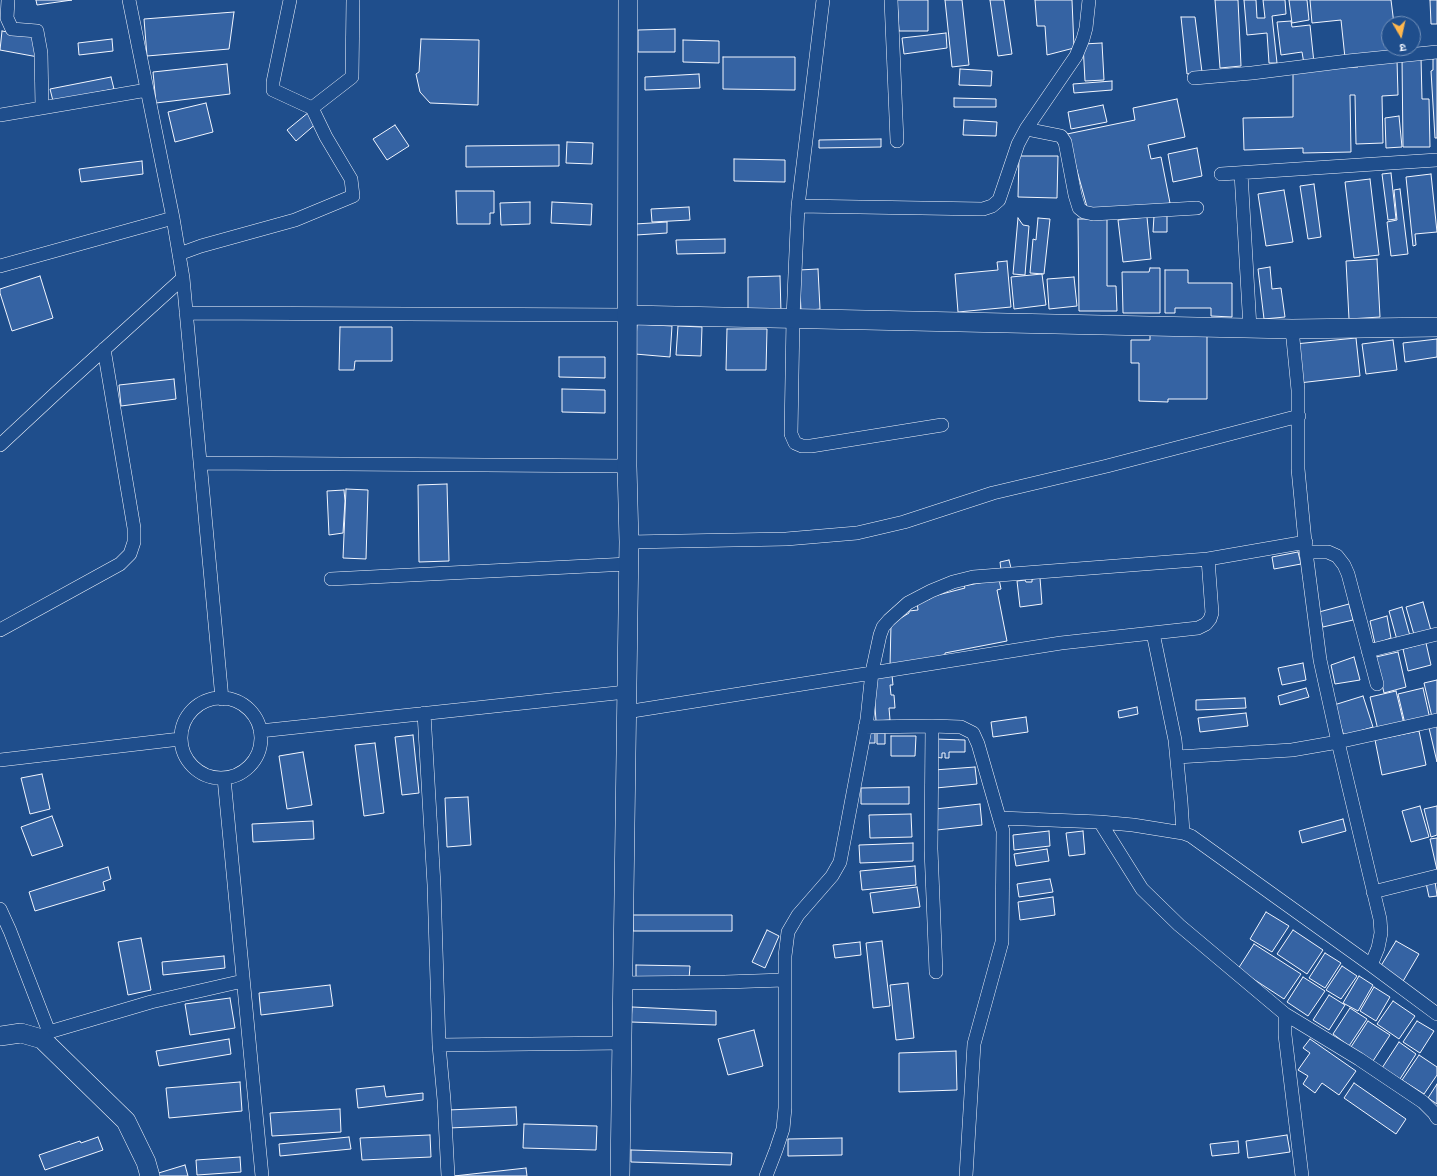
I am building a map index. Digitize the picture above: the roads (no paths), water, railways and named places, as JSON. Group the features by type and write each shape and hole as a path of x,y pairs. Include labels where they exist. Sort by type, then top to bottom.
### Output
{"main road":[{"path":"620,1176 628,564 628,0"},
{"path":"628,315 1292,329 1437,327"},
{"path":"0,1036 22,1033 46,1035 126,1121 146,1162 150,1176"}],"street":[{"path":"8,0 7,18 12,29 37,31 41,53 42,107"},
{"path":"129,0 174,218 183,278 222,699"},
{"path":"179,254 201,246 295,220 353,196 351,180 326,137 312,108 274,90 273,82 290,0"},
{"path":"312,108 352,76 353,0"},
{"path":"823,0 798,206 793,318 790,418 791,434 795,443 802,446 811,446 942,425"},
{"path":"891,0 897,141"},
{"path":"798,206 983,209 992,206 998,200 1018,144 1026,129 1076,56 1086,28 1089,0"},
{"path":"1194,78 1437,52"},
{"path":"0,115 147,90"},
{"path":"1026,129 1061,136 1065,142 1075,195 1079,208 1084,212 1093,214 1197,208"},
{"path":"1221,174 1437,160"},
{"path":"1241,173 1259,328"},
{"path":"0,266 174,218"},
{"path":"0,445 183,278"},
{"path":"186,313 628,315"},
{"path":"1292,329 1298,390 1298,469 1320,660 1380,919 1381,933 1378,948 1371,965"},
{"path":"0,630 120,564 130,554 134,542 134,528 104,349"},
{"path":"628,542 786,539 857,533 904,522 993,493 1107,466 1299,416"},
{"path":"201,464 627,466"},
{"path":"766,1176 783,1129 785,1108 784,980 788,932 798,915 832,876 840,862 865,727 872,672 880,635 883,627 889,620 908,603 953,582 973,577 1208,559 1306,547 1328,552 1337,556 1344,565 1348,574 1377,684"},
{"path":"626,712 1062,643 1198,628 1206,624 1212,613 1208,559"},
{"path":"331,579 628,564"},
{"path":"1153,633 1175,740 1183,833"},
{"path":"1368,651 1437,634"},
{"path":"260,731 626,692"},
{"path":"222,699 235,701 247,708 255,718 260,731 260,744 256,757 248,767 237,775 224,778 211,777 199,772 189,763 183,752 180,739 182,726 188,715 198,706 210,700 222,699"},
{"path":"424,713 434,885 439,1045 444,1100 448,1176"},
{"path":"1177,757 1292,750 1338,742 1437,720"},
{"path":"932,726 931,849 936,972"},
{"path":"865,727 961,727 973,733 978,744 1003,831 1002,942 974,1044 966,1176"},
{"path":"0,760 180,739"},
{"path":"224,778 262,1176"},
{"path":"1000,818 1100,822 1134,825 1183,833 1191,836 1437,1014"},
{"path":"1100,822 1142,889 1179,925 1285,1014 1359,1058 1423,1102 1434,1112 1437,1118"},
{"path":"1374,892 1437,876"},
{"path":"0,909 10,931 46,1035 151,1002 243,981"},
{"path":"622,982 725,982 784,980"},
{"path":"1285,1014 1285,1035 1302,1176"},
{"path":"439,1045 622,1043"}]}
